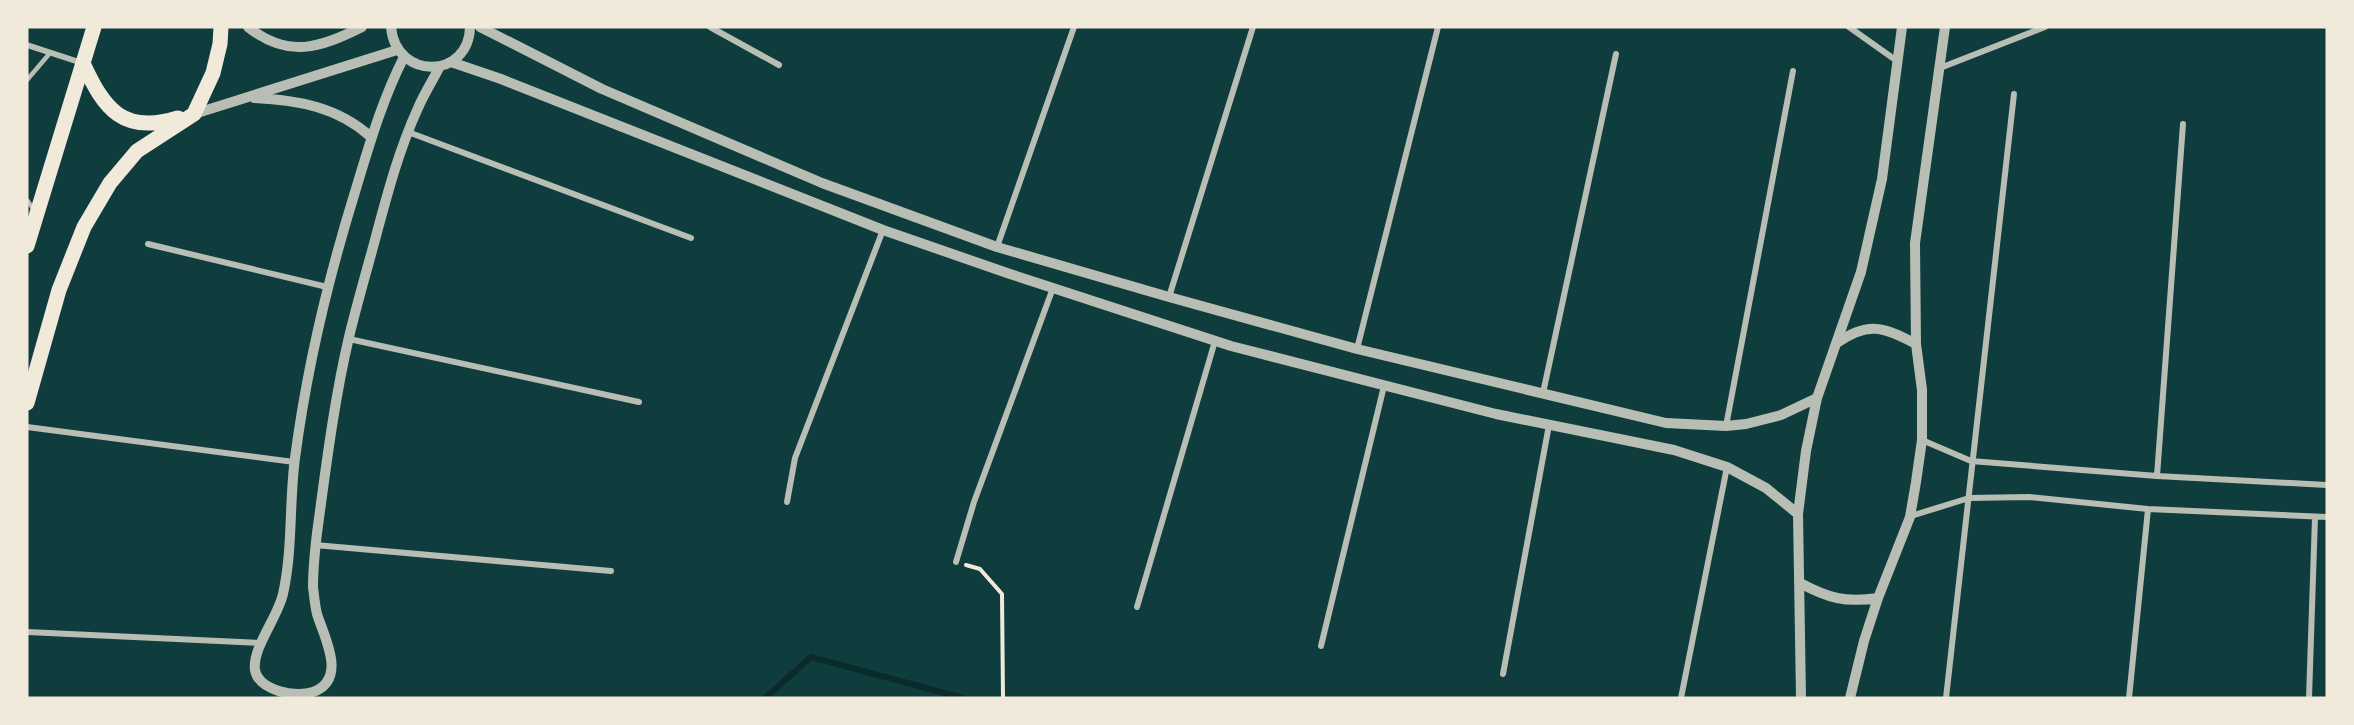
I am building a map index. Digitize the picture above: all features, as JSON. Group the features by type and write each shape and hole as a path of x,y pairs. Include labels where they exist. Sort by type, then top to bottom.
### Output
{"main road":[{"path":"27,246 94,27"},
{"path":"27,403 59,290 84,226 110,183 137,151 194,114 213,73 220,44 221,27"},
{"path":"83,63 98,95 117,114 143,124 161,124 194,114"}],"street":[{"path":"248,27 262,38 280,46 301,48 318,45 362,27"},
{"path":"391,27 392,38 400,53 421,66 440,66 451,62 466,44 470,27"},
{"path":"480,27 613,94 822,183 997,247 1356,349 1666,423 1726,426 1781,415 1817,398"},
{"path":"710,27 779,64"},
{"path":"997,247 1074,27"},
{"path":"1169,297 1253,27"},
{"path":"1356,349 1438,27"},
{"path":"1849,27 1897,61"},
{"path":"1801,698 1798,514 1806,452 1817,398 1861,272 1879,191 1902,27"},
{"path":"1850,698 1864,641 1878,598 1910,517 1922,440 1922,390 1916,344 1915,243 1945,27"},
{"path":"1940,68 2045,27"},
{"path":"27,45 83,63"},
{"path":"194,114 400,53"},
{"path":"400,53 371,137 327,287 308,373 294,462 291,530 283,596 262,643 255,667 257,676 265,685 282,692 305,695 318,691 326,682 331,671 332,654 316,613 313,587 315,545 329,437 349,339 387,196 408,132 440,66"},
{"path":"1543,393 1616,54"},
{"path":"451,62 501,79 883,230 1053,288 1215,341 1384,386 1496,414 1674,450 1727,467 1766,488 1798,514"},
{"path":"1726,426 1793,71"},
{"path":"1946,698 2014,94"},
{"path":"245,98 274,99 336,112 356,123 371,137"},
{"path":"2157,476 2183,124"},
{"path":"408,132 691,238"},
{"path":"787,502 795,458 883,230"},
{"path":"148,244 327,287"},
{"path":"956,562 974,502 1053,288"},
{"path":"1837,343 1853,332 1863,329 1880,329 1916,344"},
{"path":"349,339 639,402"},
{"path":"1137,608 1215,341"},
{"path":"1321,646 1384,386"},
{"path":"1503,674 1549,425"},
{"path":"27,427 294,462"},
{"path":"1922,440 1971,461 2157,476 2327,485"},
{"path":"1681,698 1727,467"},
{"path":"1910,517 1969,498 2029,497 2148,509 2327,517"},
{"path":"2129,698 2148,509"},
{"path":"2309,698 2316,517"},
{"path":"315,545 611,571"},
{"path":"1800,584 1824,596 1842,600 1860,601 1878,598"},
{"path":"27,632 262,643"}],"lane":[{"path":"27,80 50,53"},
{"path":"27,200 37,214"}],"path":[{"path":"956,562 980,569 1002,594 1003,698"}],"waterway":[{"path":"765,698 811,657 963,698"}]}
